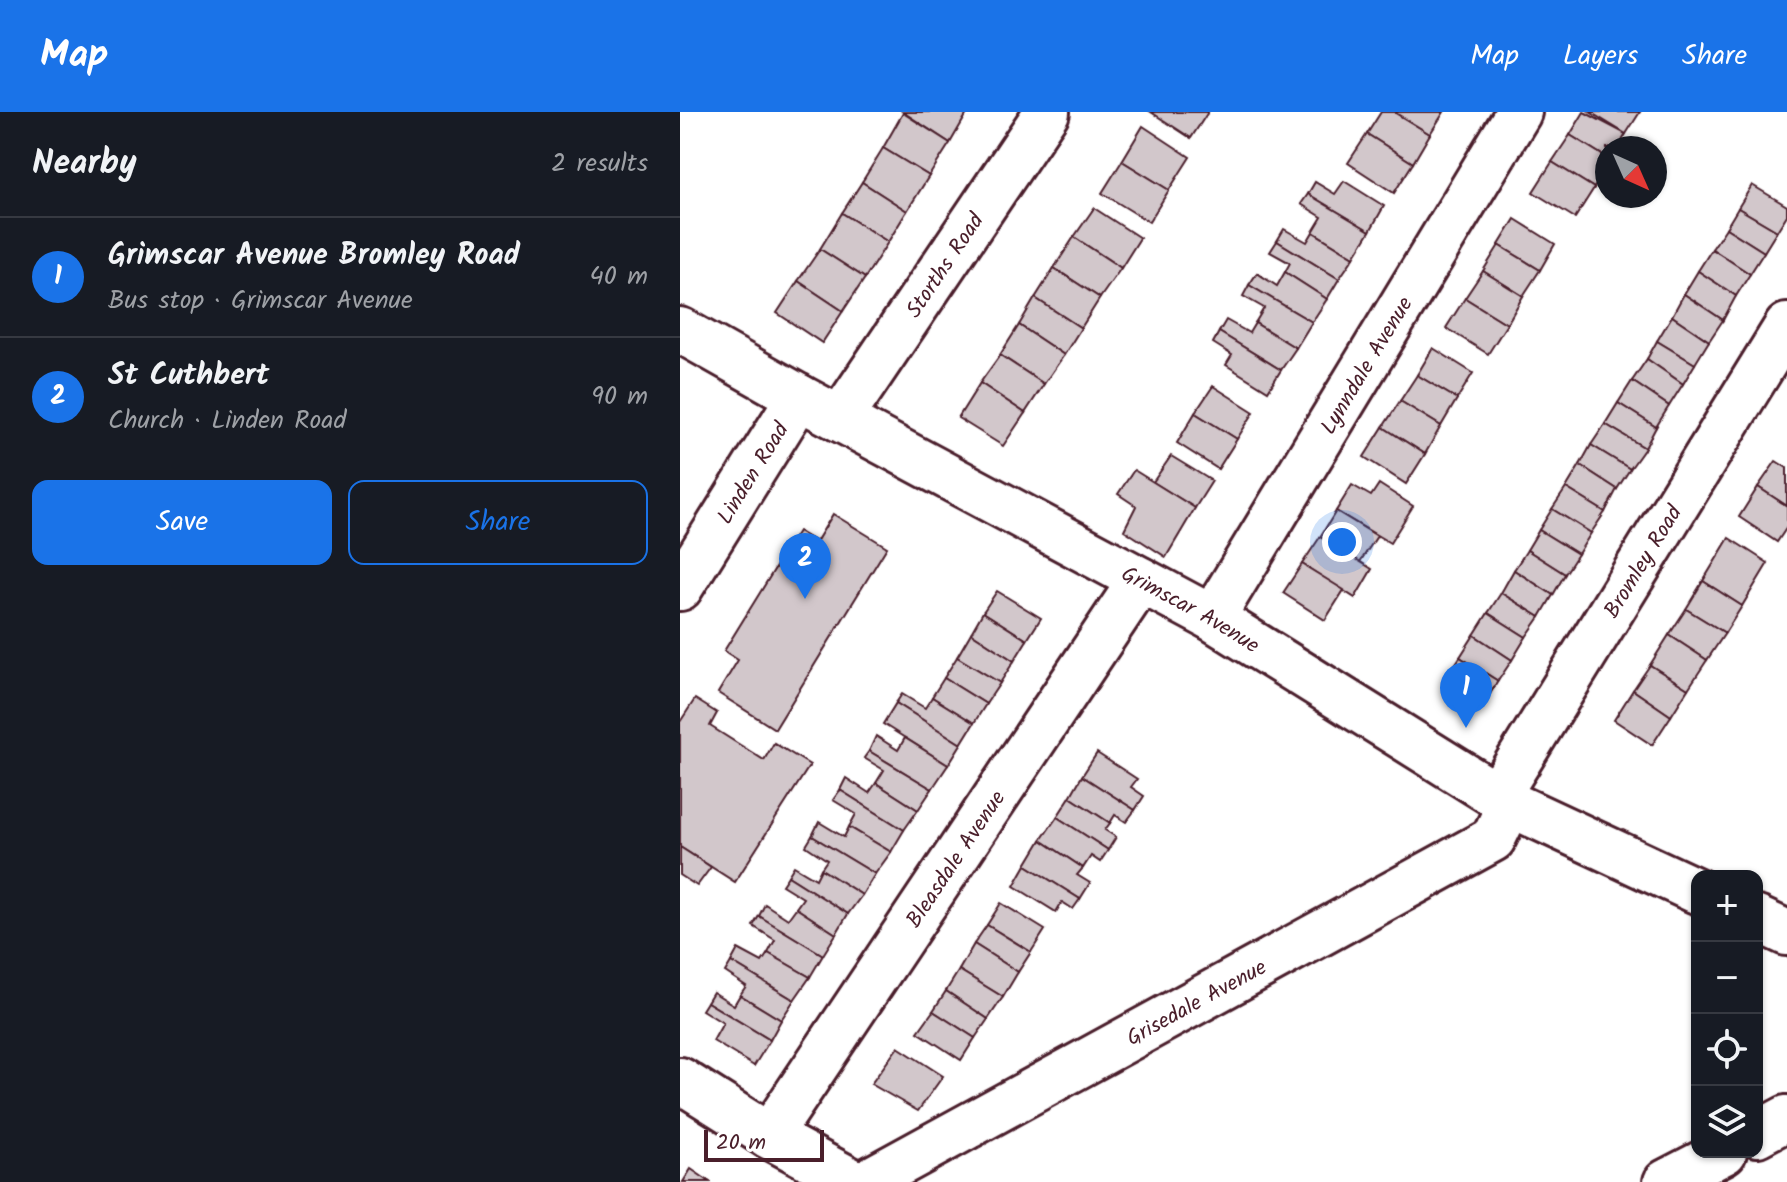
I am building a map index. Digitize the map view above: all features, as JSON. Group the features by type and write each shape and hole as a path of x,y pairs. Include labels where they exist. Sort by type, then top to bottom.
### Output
{"street":[{"name":"Storths Road","path":"840,419 1047,112"},
{"name":"Lynndale Avenue","path":"1212,618 1519,112"},
{"name":"Bromley Road","path":"1504,800 1787,326"},
{"name":"Grimscar Avenue","path":"680,330 1212,618 1504,800 1691,888"},
{"name":"Linden Road","path":"680,588 799,397"},
{"name":"Bleasdale Avenue","path":"769,1136 1141,580"},
{"name":"Grisedale Avenue","path":"866,1182 1493,839 1504,800"},
{"path":"1763,922 1787,933"},
{"path":"680,1080 769,1136 854,1182"},
{"path":"1763,1131 1787,1118"},
{"path":"1666,1182 1717,1165"}],"building":[{"path":"903,112 968,112 950,143"},
{"path":"1151,112 1208,112 1191,138"},
{"path":"1381,112 1394,112 1430,134 1413,163 1367,134"},
{"path":"1394,112 1444,112 1430,134"},
{"path":"1584,112 1626,134 1595,136 1595,151 1570,135"},
{"path":"1590,112 1640,112 1626,134"},
{"path":"903,113 950,143 929,176 883,148"},
{"path":"1143,126 1190,157 1169,190 1122,161"},
{"path":"1367,134 1413,163 1394,193 1348,163"},
{"path":"1570,135 1595,151 1594,188 1552,162"},
{"path":"883,148 929,176 907,211 862,182"},
{"path":"1122,161 1169,190 1149,222 1102,193"},
{"path":"1552,162 1594,188 1575,218 1533,192"},
{"path":"1344,181 1384,206 1370,231 1308,194 1315,182 1335,194"},
{"path":"862,182 907,211 888,242 842,213"},
{"path":"1752,185 1787,206 1787,215 1777,231 1738,208"},
{"path":"1308,194 1370,231 1354,257 1313,232 1322,217 1301,204"},
{"path":"1094,208 1140,238 1121,268 1074,237"},
{"path":"1738,208 1777,231 1764,252 1726,228"},
{"path":"842,213 888,242 865,278 820,249"},
{"path":"1515,219 1555,244 1540,270 1499,245"},
{"path":"1726,228 1764,252 1750,274 1712,249"},
{"path":"1284,229 1307,242 1313,232 1354,257 1339,279 1277,241"},
{"path":"1074,237 1121,268 1100,298 1054,268"},
{"path":"1277,241 1339,279 1327,299 1285,272 1290,263 1270,252"},
{"path":"1499,245 1540,270 1523,296 1483,271"},
{"path":"820,249 865,278 843,311 798,281"},
{"path":"1712,249 1750,274 1736,296 1698,271"},
{"path":"1054,268 1100,298 1081,328 1035,298"},
{"path":"1483,271 1523,296 1507,324 1465,298"},
{"path":"1698,271 1736,296 1723,320 1684,294"},
{"path":"1285,272 1327,299 1312,322 1249,285 1257,273 1277,286"},
{"path":"798,281 843,311 822,343 777,313"},
{"path":"1249,285 1312,322 1296,348 1255,323 1264,308 1243,296"},
{"path":"1684,294 1723,320 1709,341 1672,316"},
{"path":"1035,298 1081,328 1064,355 1019,325"},
{"path":"1465,298 1507,324 1488,354 1446,328"},
{"path":"1672,316 1709,341 1695,364 1657,341"},
{"path":"1226,320 1249,333 1255,323 1296,348 1281,370 1219,332"},
{"path":"1019,325 1064,355 1044,384 1000,355"},
{"path":"1219,332 1281,370 1268,391 1226,365 1232,355 1213,343"},
{"path":"1657,341 1695,364 1683,384 1647,359"},
{"path":"1433,348 1473,373 1457,399 1417,375"},
{"path":"1000,355 1044,384 1025,413 980,383"},
{"path":"1647,359 1683,384 1669,406 1632,381"},
{"path":"1417,375 1457,399 1441,426 1400,401"},
{"path":"1632,381 1669,406 1656,427 1618,403"},
{"path":"980,383 1025,413 1003,446 958,418"},
{"path":"1213,386 1254,412 1237,439 1195,413"},
{"path":"1400,401 1441,426 1425,454 1383,427"},
{"path":"1618,403 1656,427 1645,448 1605,424"},
{"path":"1195,413 1237,439 1218,469 1177,443"},
{"path":"1605,424 1645,448 1630,469 1591,445"},
{"path":"1383,427 1425,454 1406,484 1364,457"},
{"path":"1591,445 1630,469 1617,489 1580,465"},
{"path":"1171,456 1212,481 1195,508 1153,482"},
{"path":"1776,461 1787,468 1787,506 1758,487"},
{"path":"1580,465 1617,489 1605,512 1566,488"},
{"path":"1134,470 1195,508 1166,557 1124,530 1136,506 1118,494"},
{"path":"1379,484 1413,506 1390,543 1336,511 1352,485 1371,496"},
{"path":"1758,487 1787,506 1787,527 1777,542 1739,517"},
{"path":"1566,488 1605,512 1591,533 1552,509"},
{"path":"1552,509 1591,533 1578,554 1539,530"},
{"path":"1336,511 1377,536 1360,562 1320,537"},
{"path":"833,514 887,547 775,729 718,693 738,660 724,651 798,531 816,542"},
{"path":"1539,530 1578,554 1565,574 1527,550"},
{"path":"1320,537 1372,569 1355,598 1302,564"},
{"path":"1729,538 1768,563 1742,606 1703,581"},
{"path":"1527,550 1565,574 1553,595 1514,570"},
{"path":"1302,564 1344,590 1325,620 1283,593"},
{"path":"1514,570 1553,595 1540,617 1501,593"},
{"path":"1703,581 1742,606 1725,633 1686,609"},
{"path":"997,591 1041,618 1027,640 983,612"},
{"path":"1501,593 1540,617 1526,637 1488,613"},
{"path":"1686,609 1725,633 1707,660 1669,635"},
{"path":"983,612 1027,640 1014,661 971,633"},
{"path":"1488,613 1526,637 1512,660 1474,635"},
{"path":"971,633 1014,661 1000,683 957,657"},
{"path":"1474,635 1512,660 1498,681 1460,657"},
{"path":"1669,635 1707,660 1688,689 1650,665"},
{"path":"957,657 1000,683 986,704 944,678"},
{"path":"1460,657 1498,681 1483,705 1445,680"},
{"path":"1650,665 1688,689 1671,716 1633,690"},
{"path":"944,678 986,704 974,723 932,697"},
{"path":"1633,690 1671,716 1652,745 1614,720"},
{"path":"902,694 925,708 932,697 974,723 961,744 896,703"},
{"path":"695,699 717,713 710,726 764,760 774,743 810,765 735,882 680,847 680,722"},
{"path":"896,703 961,744 948,765 883,724"},
{"path":"876,736 898,750 905,738 948,765 932,789 869,751"},
{"path":"869,751 932,789 918,810 876,783 884,770 864,758"},
{"path":"1097,753 1137,779 1131,787 1144,796 1135,810 1082,776"},
{"path":"1082,776 1135,810 1126,822 1115,815 1110,823 1070,797"},
{"path":"846,778 869,793 876,783 918,810 904,830 840,790"},
{"path":"840,790 904,830 891,852 849,827 856,814 833,800"},
{"path":"1070,797 1110,823 1105,830 1116,837 1108,850 1057,817"},
{"path":"1057,817 1108,850 1100,862 1091,856 1083,868 1041,840"},
{"path":"819,822 844,837 849,827 891,852 875,874 812,836"},
{"path":"812,836 875,874 862,895 821,869 827,860 806,846"},
{"path":"1041,840 1083,868 1077,875 1090,883 1080,899 1026,865"},
{"path":"680,847 711,867 697,886 680,875"},
{"path":"1026,865 1080,899 1073,909 1062,902 1056,912 1014,886"},
{"path":"794,866 816,879 821,869 862,895 848,914 788,876"},
{"path":"788,876 848,914 836,934 796,908 803,898 782,885"},
{"path":"1001,903 1045,930 1031,952 987,925"},
{"path":"765,904 788,919 796,908 836,934 823,955 759,916"},
{"path":"759,916 823,955 810,977 768,953 775,940 753,926"},
{"path":"987,925 1031,952 1018,972 974,944"},
{"path":"974,944 1018,972 1003,997 959,970"},
{"path":"738,949 762,962 768,953 810,977 794,1000 731,962"},
{"path":"731,962 794,1000 781,1020 740,995 746,986 725,972"},
{"path":"959,970 1003,997 988,1019 946,991"},
{"path":"946,991 988,1019 975,1038 933,1011"},
{"path":"713,992 734,1005 740,995 781,1020 770,1040 707,1002"},
{"path":"707,1002 770,1040 754,1066 713,1041 723,1023 702,1010"},
{"path":"933,1011 975,1038 961,1060 918,1032"},
{"path":"898,1047 943,1076 918,1111 871,1084"},
{"path":"691,1169 710,1182 683,1182"}],"place":[{"name":"St Cuthbert","path":"805,599"},
{"name":"Grimscar Avenue Bromley Road","path":"1466,728"}]}
